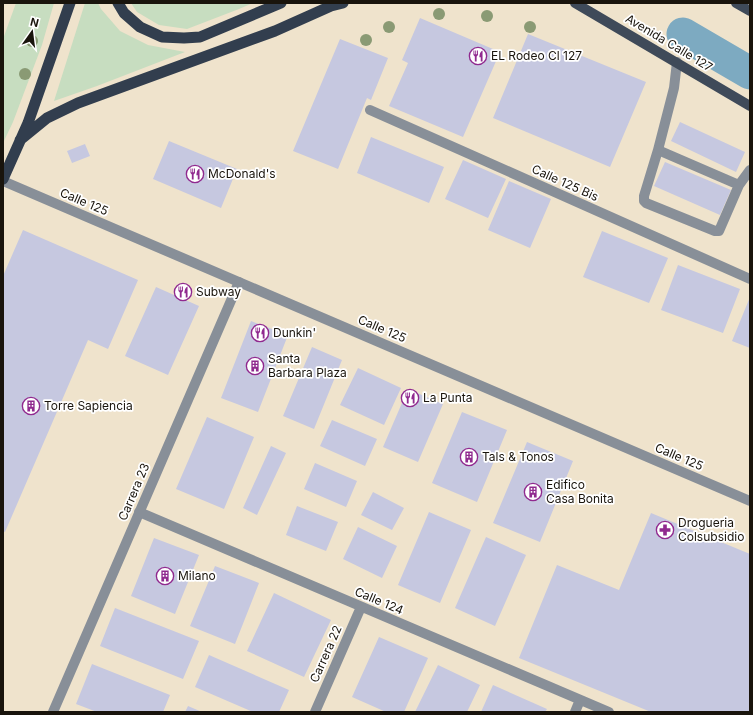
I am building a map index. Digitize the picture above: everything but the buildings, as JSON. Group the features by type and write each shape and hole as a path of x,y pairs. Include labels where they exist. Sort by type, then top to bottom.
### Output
{"highway":[{"path":"3,180 28,123 70,3"},
{"path":"118,3 124,13 140,27 162,37 184,38 200,37 281,3"},
{"path":"20,140 47,118 78,102 275,31 331,6 343,3"}],"main road":[{"name":"Avenida Calle 127","path":"575,3 750,106"},
{"path":"736,3 750,11"}],"street":[{"path":"677,62 674,88 644,196 644,201 718,231 739,185 750,170"},
{"name":"Calle 125 Bis","path":"370,110 750,279"},
{"path":"658,150 739,185"},
{"name":"Calle 125","path":"3,180 750,501"},
{"name":"Carrera 23","path":"53,712 239,282"},
{"name":"Calle 124","path":"139,512 609,712"},
{"name":"Carrera 22","path":"315,712 361,607"},
{"path":"575,712 580,700"}],"green space":[{"path":"16,3 54,3 42,45 13,122 3,143 3,39"},
{"path":"85,3 98,3 101,9 120,31 148,45 185,52 54,101"},
{"path":"131,3 253,3 187,29 159,25 137,12"}],"waterway":[{"path":"683,34 750,73"}],"place":[{"name":"EL Rodeo Cl 127","path":"478,56"},
{"name":"McDonald's","path":"195,174"},
{"name":"Subway","path":"183,292"},
{"name":"Dunkin'","path":"260,333"},
{"name":"Santa Barbara Plaza","path":"255,366"},
{"name":"La Punta","path":"410,398"},
{"name":"Torre Sapiencia","path":"31,406"},
{"name":"Tals & Tonos","path":"469,457"},
{"name":"Edifico Casa Bonita","path":"533,492"},
{"name":"Drogueria Colsubsidio","path":"665,530"},
{"name":"Milano","path":"165,576"}]}
